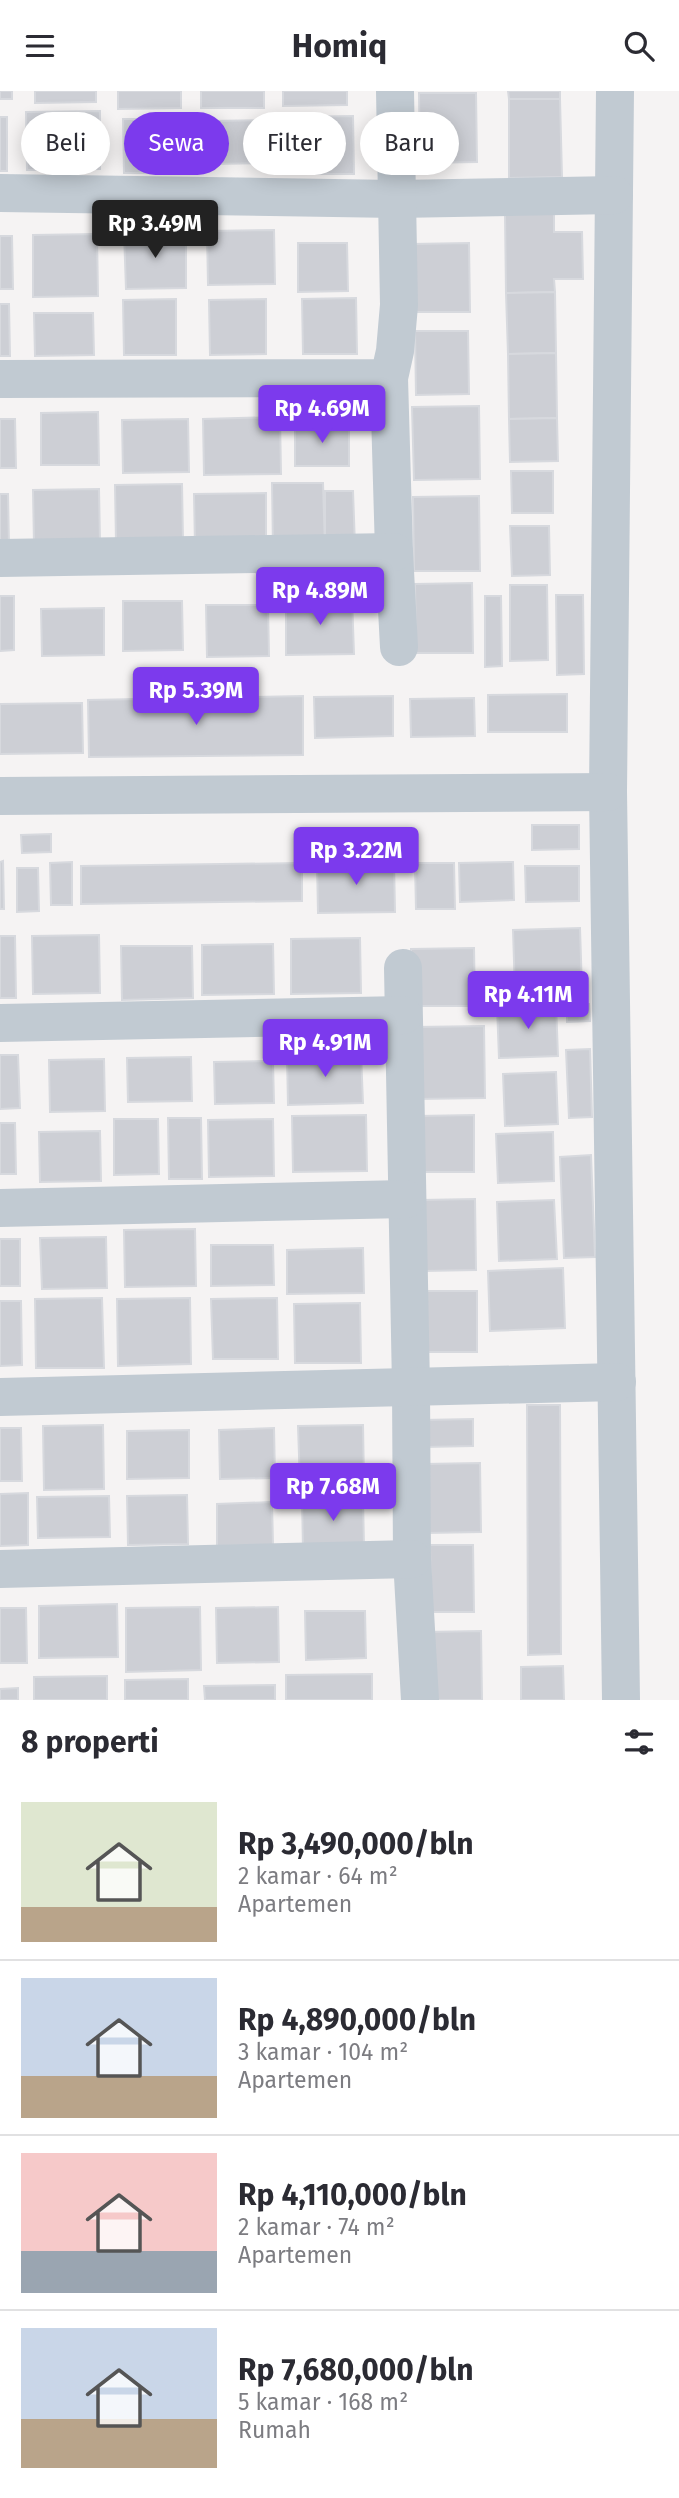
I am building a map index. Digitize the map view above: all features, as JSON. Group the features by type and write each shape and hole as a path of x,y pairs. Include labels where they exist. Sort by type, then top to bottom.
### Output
{"street":[{"path":"395,91 399,305 396,351 389,378 399,647"},
{"path":"615,91 608,792 621,1700"},
{"path":"0,193 397,199 614,195"},
{"path":"0,379 389,378"},
{"path":"0,558 394,552"},
{"path":"0,796 608,792"},
{"path":"403,968 412,1559 420,1700"},
{"path":"0,1023 403,1015"},
{"path":"0,1209 406,1199"},
{"path":"0,1397 617,1382"},
{"path":"0,1569 412,1559"}],"building":[{"path":"0,91 12,91 12,99 0,99"},
{"path":"35,91 96,91 96,102 35,103"},
{"path":"118,91 181,91 181,108 118,109"},
{"path":"201,91 264,91 264,108 201,108"},
{"path":"283,91 347,91 347,105 283,106"},
{"path":"508,91 560,91 560,99 509,99"},
{"path":"419,93 476,93 477,162 459,162 459,112 419,112"},
{"path":"509,99 560,99 562,177 509,178"},
{"path":"100,111 100,112 26,112"},
{"path":"346,116 353,116 354,174 346,174"},
{"path":"0,117 7,117 7,171 0,171"},
{"path":"243,120 243,163 229,164 229,121"},
{"path":"554,213 554,232 582,232 583,279 554,279 555,292 506,293 505,214"},
{"path":"274,230 275,284 208,285 207,231"},
{"path":"186,231 186,288 126,289 124,232"},
{"path":"97,234 98,296 33,297 33,235"},
{"path":"0,236 12,236 13,289 0,289"},
{"path":"298,243 347,243 348,291 298,292"},
{"path":"469,243 470,312 413,312 412,244"},
{"path":"555,292 556,353 508,354 506,293"},
{"path":"356,298 357,354 303,354 302,299"},
{"path":"176,299 176,355 124,355 123,300"},
{"path":"266,299 266,354 210,355 209,300"},
{"path":"0,304 9,304 10,356 0,356"},
{"path":"34,313 93,313 94,355 35,356"},
{"path":"415,331 468,331 469,394 416,395"},
{"path":"556,353 557,418 509,419 508,354"},
{"path":"479,406 480,479 414,480 412,407"},
{"path":"98,412 99,465 41,465 41,413"},
{"path":"280,417 281,474 204,475 203,419"},
{"path":"557,418 558,461 510,462 509,419"},
{"path":"0,419 15,419 16,468 0,468"},
{"path":"188,419 189,472 123,473 122,420"},
{"path":"349,424 349,466 295,466 295,425"},
{"path":"511,471 553,471 553,513 512,513"},
{"path":"272,483 323,483 325,547 273,548"},
{"path":"182,484 183,541 116,542 115,485"},
{"path":"99,489 100,543 34,544 33,490"},
{"path":"325,491 353,491 355,546 325,547"},
{"path":"266,493 266,545 195,546 194,494"},
{"path":"0,494 8,494 9,546 0,546"},
{"path":"479,496 480,571 414,571 413,497"},
{"path":"510,526 549,526 550,575 512,576"},
{"path":"472,583 473,653 416,653 415,584"},
{"path":"510,585 547,585 548,660 510,661"},
{"path":"556,595 583,595 584,674 557,675"},
{"path":"0,596 14,596 14,650 0,651"},
{"path":"485,596 501,596 502,666 485,667"},
{"path":"352,598 354,654 286,655 286,599"},
{"path":"123,601 182,601 183,650 123,651"},
{"path":"206,605 268,605 269,656 207,657"},
{"path":"104,608 104,655 42,656 41,609"},
{"path":"567,694 567,732 488,732 488,695"},
{"path":"303,696 303,755 89,757 88,700"},
{"path":"393,696 393,736 315,738 314,697"},
{"path":"474,698 475,736 411,737 410,699"},
{"path":"82,703 83,753 0,754 0,704"},
{"path":"532,825 579,825 579,849 532,850"},
{"path":"51,834 51,852 22,853 21,835"},
{"path":"3,861 4,909 0,909 0,862"},
{"path":"394,861 395,912 318,913 317,862"},
{"path":"72,862 72,905 51,905 50,863"},
{"path":"513,862 514,900 460,902 459,863"},
{"path":"302,863 302,901 81,904 81,866"},
{"path":"415,863 454,863 455,909 416,909"},
{"path":"525,866 579,866 579,901 526,902"},
{"path":"17,868 38,868 39,911 17,912"},
{"path":"580,928 582,990 515,992 513,930"},
{"path":"99,935 100,993 33,994 32,936"},
{"path":"0,936 15,936 16,998 0,998"},
{"path":"360,938 361,993 291,994 291,939"},
{"path":"273,944 274,994 202,995 202,945"},
{"path":"121,946 192,946 193,998 122,1000"},
{"path":"474,948 475,1006 412,1006 411,949"},
{"path":"556,1004 558,1056 499,1058 497,1006"},
{"path":"589,1004 590,1021 567,1022 567,1005"},
{"path":"484,1026 485,1098 417,1099 416,1027"},
{"path":"590,1049 592,1117 569,1118 566,1050"},
{"path":"361,1054 363,1103 288,1105 287,1055"},
{"path":"0,1055 18,1055 20,1108 0,1109"},
{"path":"191,1057 192,1101 128,1102 127,1058"},
{"path":"104,1059 105,1111 50,1112 49,1060"},
{"path":"273,1061 274,1103 215,1104 214,1062"},
{"path":"556,1072 558,1124 505,1126 503,1074"},
{"path":"366,1115 367,1171 293,1172 292,1116"},
{"path":"474,1115 474,1172 421,1172 419,1116"},
{"path":"168,1118 201,1118 202,1179 169,1179"},
{"path":"114,1119 158,1119 159,1174 114,1175"},
{"path":"273,1119 274,1176 209,1177 208,1120"},
{"path":"0,1123 15,1123 16,1174 0,1174"},
{"path":"100,1131 101,1181 40,1182 39,1132"},
{"path":"553,1132 554,1181 498,1183 496,1134"},
{"path":"591,1155 595,1257 564,1258 560,1157"},
{"path":"475,1199 476,1270 424,1271 422,1200"},
{"path":"554,1200 557,1259 499,1261 497,1202"},
{"path":"195,1229 196,1286 125,1287 124,1230"},
{"path":"106,1237 107,1288 42,1289 40,1238"},
{"path":"0,1239 20,1239 20,1286 0,1286"},
{"path":"211,1245 273,1245 274,1285 211,1286"},
{"path":"363,1248 364,1293 287,1294 287,1250"},
{"path":"563,1268 565,1328 490,1331 488,1271"},
{"path":"417,1291 477,1291 477,1352 417,1352"},
{"path":"102,1298 104,1368 36,1368 35,1299"},
{"path":"190,1298 191,1364 118,1366 117,1299"},
{"path":"277,1298 278,1359 213,1359 211,1299"},
{"path":"0,1301 21,1301 22,1365 0,1366"},
{"path":"360,1303 361,1363 295,1363 294,1304"},
{"path":"527,1405 560,1405 561,1654 528,1655"},
{"path":"473,1419 473,1446 424,1447 423,1420"},
{"path":"103,1425 104,1489 44,1490 43,1426"},
{"path":"363,1425 364,1483 300,1484 298,1426"},
{"path":"0,1428 21,1428 22,1481 0,1481"},
{"path":"274,1428 275,1478 220,1479 219,1430"},
{"path":"189,1430 189,1478 127,1479 127,1431"},
{"path":"480,1463 481,1532 427,1533 425,1464"},
{"path":"28,1493 28,1545 0,1546 0,1494"},
{"path":"187,1495 188,1544 128,1545 127,1496"},
{"path":"109,1496 110,1537 38,1538 37,1497"},
{"path":"363,1498 364,1548 303,1549 302,1499"},
{"path":"272,1502 273,1545 217,1546 217,1504"},
{"path":"430,1545 473,1545 474,1612 431,1612"},
{"path":"117,1604 118,1657 39,1658 39,1606"},
{"path":"200,1607 201,1670 126,1672 126,1608"},
{"path":"278,1607 279,1662 217,1663 216,1608"},
{"path":"0,1608 26,1608 27,1663 0,1663"},
{"path":"305,1611 365,1611 366,1658 306,1660"},
{"path":"481,1631 482,1700 427,1700 426,1632"},
{"path":"563,1666 564,1700 521,1700 521,1667"},
{"path":"372,1674 372,1700 286,1700 286,1675"},
{"path":"107,1676 107,1700 34,1700 34,1677"},
{"path":"188,1679 188,1700 125,1700 125,1680"},
{"path":"275,1685 275,1700 205,1700 204,1686"},
{"path":"18,1688 18,1700 0,1700 0,1689"}]}
